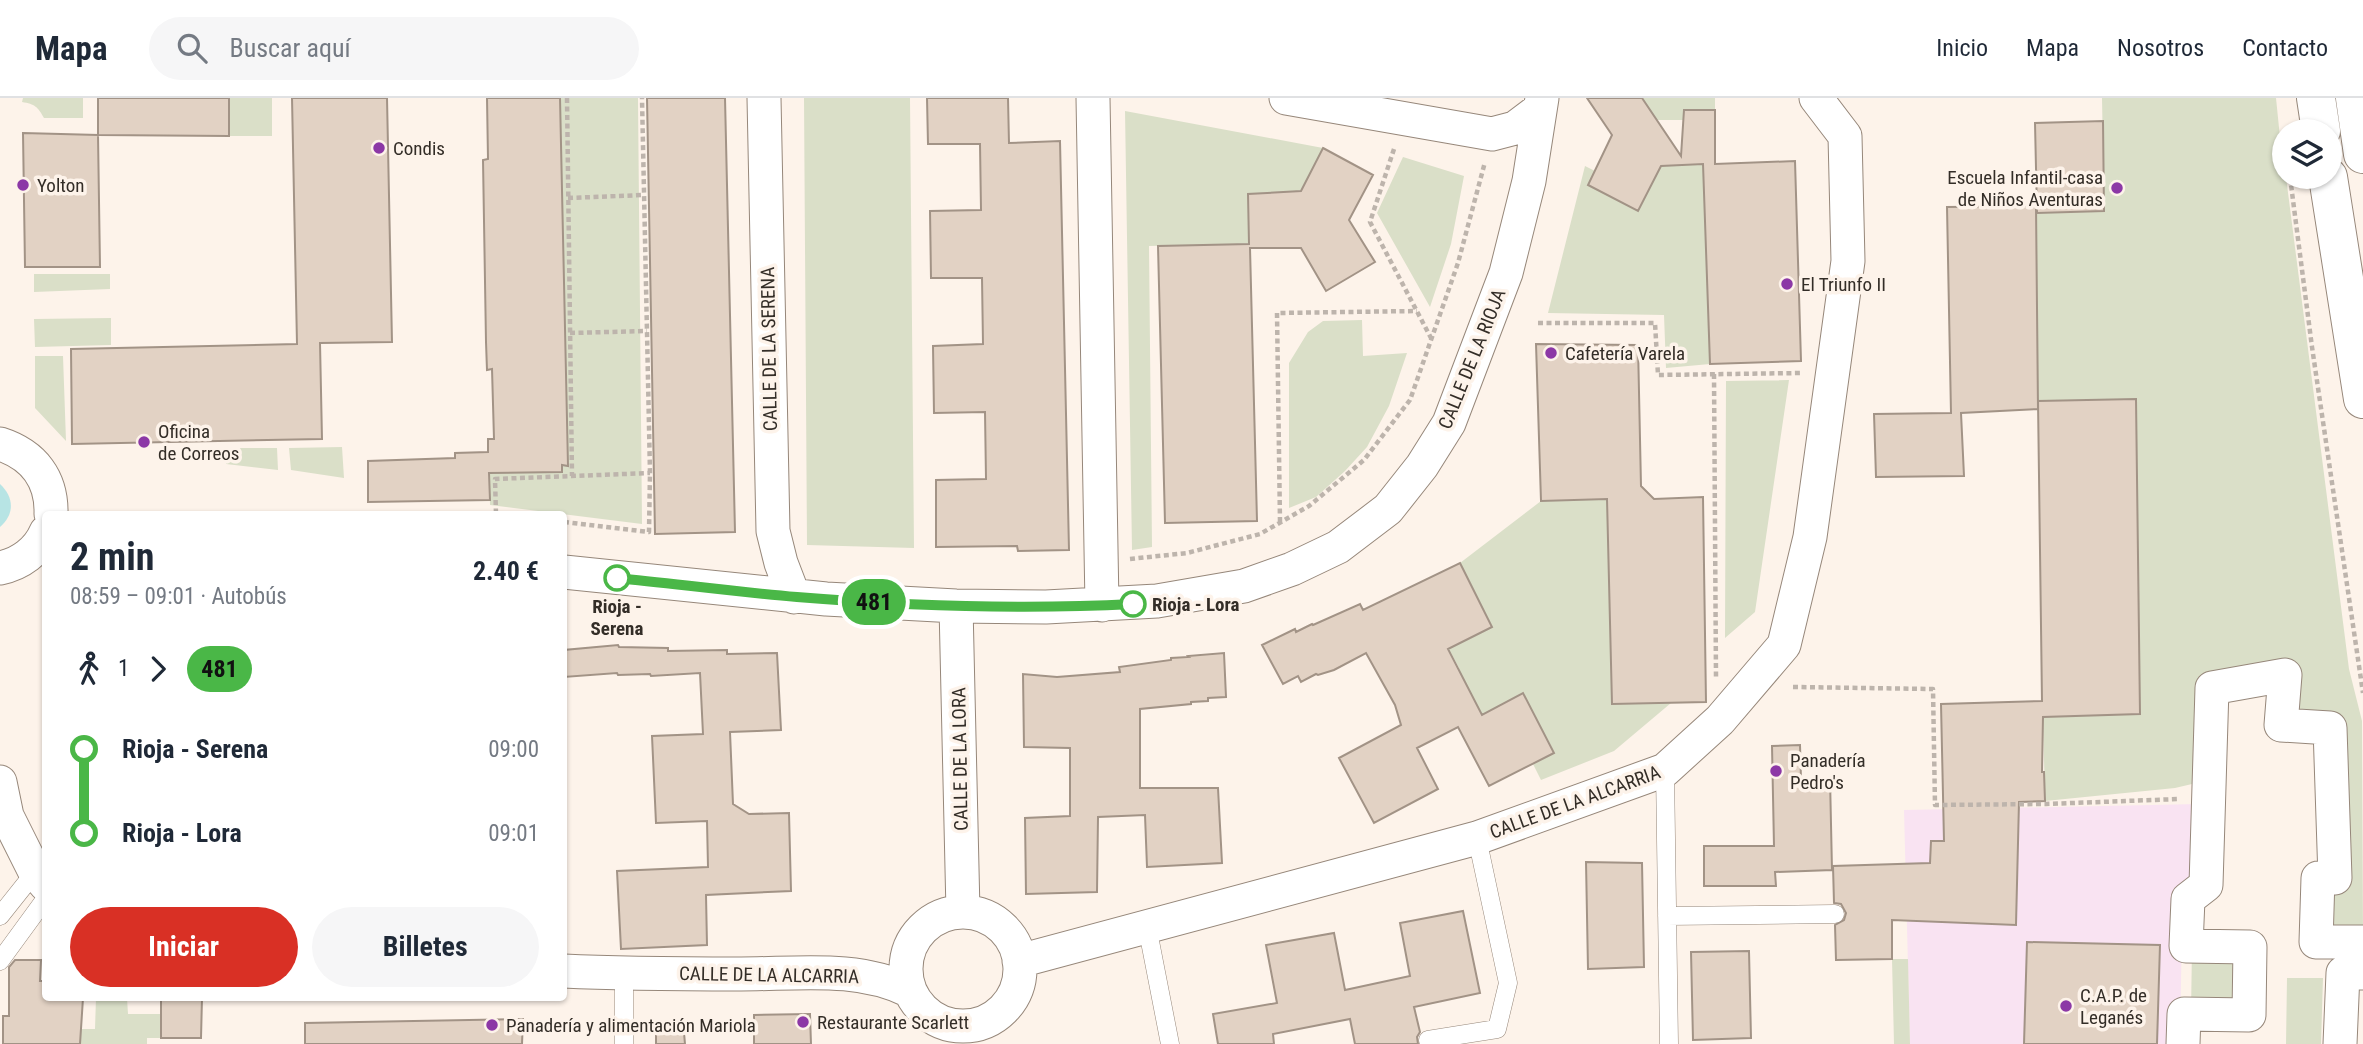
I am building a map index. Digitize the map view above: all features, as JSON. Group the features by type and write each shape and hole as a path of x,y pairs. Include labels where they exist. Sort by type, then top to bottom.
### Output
{"highway":[{"path":"2316,98 2319,119"},
{"path":"2355,98 2363,154"},
{"path":"2330,189 2363,399"}],"street":[{"name":"CALLE DE LA SERENA","path":"764,98 773,531 794,597"},
{"path":"1093,98 1102,606"},
{"path":"1286,98 1492,134 1515,128 1541,104"},
{"name":"CALLE DE LA ALCARRIA","path":"1019,961 1477,838 1665,770 1720,720 1784,645 1810,537 1848,261 1844,136 1816,98"},
{"name":"CALLE DE LA RIOJA","path":"567,572 794,597 956,606 1102,606 1157,601 1244,586 1292,569 1338,547 1388,509 1422,466 1449,423 1501,285 1529,181 1541,104"},
{"path":"0,444 28,457 39,469 47,483 51,511"},
{"path":"0,568 11,566 30,554 42,538"},
{"name":"CALLE DE LA LORA","path":"956,606 963,912"},
{"path":"2183,1044 2184,1014 2249,1016 2250,947 2186,946 2188,899 2206,885 2212,688 2285,675 2281,725 2330,728 2335,877 2318,878 2316,942 2363,942"},
{"path":"0,782 7,816 42,885"},
{"path":"963,912 982,915 997,923 1014,943 1019,961 1017,987 1009,1002 966,1035 932,1017 919,1005 910,991 906,974 907,957 914,940 925,926 939,917 963,912"},
{"name":"CALLE DE LA ALCARRIA","path":"567,971 624,974 851,973 894,983 910,991"},
{"path":"2340,1044 2343,973 2363,974"}],"lane":[{"path":"1665,770 1669,1044"},
{"path":"1428,1040 1497,1029 1508,983 1477,838"},
{"path":"0,916 42,885"},
{"path":"0,961 42,885"},
{"path":"1667,916 1835,914"},
{"path":"1147,926 1170,1044"},
{"path":"624,974 624,1044"}],"path":[{"path":"567,98 572,476"},
{"path":"567,522 649,532 642,98"},
{"path":"1102,561 1187,553 1260,534 1309,506 1364,460 1410,400 1458,263 1492,134"},
{"path":"1394,148 1370,222 1431,339"},
{"path":"2292,189 2363,693"},
{"path":"568,198 644,195"},
{"path":"1280,522 1277,313 1418,311"},
{"path":"1538,324 1655,323 1658,375 1801,373"},
{"path":"570,333 647,331"},
{"path":"1714,374 1716,681"},
{"path":"496,511 495,479 650,473"},
{"path":"1793,687 1933,689 1935,805 2046,804 2207,797"},
{"path":"719,1021 719,1028"},
{"path":"747,1021 748,1028"}],"shaded area":[{"path":"2199,804 2198,882 2182,921 2180,1044 1910,1044 1904,810"}],"green space":[{"path":"23,98 83,98 83,118 44,118 36,107 22,102"},
{"path":"229,98 272,98 272,136 229,136"},
{"path":"560,98 638,98 642,524 567,515 567,511 538,511 490,505 489,467 496,473 562,472 562,465 567,466"},
{"path":"804,98 910,98 914,548 807,545"},
{"path":"1642,98 1715,98 1715,110 1684,110 1683,120 1656,120"},
{"path":"2102,98 2276,98 2278,119 2272,119 2272,189 2288,189 2349,669 2362,721 2363,942 2316,942 2330,728 2281,725 2284,675 2212,688 2209,780 2175,788 2045,801 2043,717 2140,714 2136,399 2038,401 2036,213 2104,211"},
{"path":"1125,111 1323,148 1310,173 1316,177 1303,201 1275,192 1248,194 1249,244 1149,246 1152,547 1132,550"},
{"path":"1684,156 1685,165 1703,164 1710,364 1666,368 1664,315 1548,313 1585,166 1595,171 1589,185 1638,211 1651,185 1655,157"},
{"path":"1403,157 1464,176 1451,244 1430,307 1377,213"},
{"path":"34,274 110,274 110,289 34,292"},
{"path":"111,318 111,345 35,347 34,319"},
{"path":"1362,320 1363,356 1407,353 1389,406 1367,447 1345,471 1316,497 1289,508 1289,363 1308,332 1323,321"},
{"path":"35,356 63,356 66,441 35,408"},
{"path":"1789,380 1755,612 1725,638 1726,381"},
{"path":"342,447 344,478 291,470 289,448"},
{"path":"226,448 277,448 278,470 226,464"},
{"path":"1569,476 1607,499 1613,704 1671,703 1614,751 1541,780 1533,764 1554,752 1523,693 1501,705 1486,723 1469,689 1455,695 1446,675 1459,668 1444,640 1467,640 1492,627 1481,605 1463,594 1473,588 1460,563 1541,501 1570,500"},
{"path":"2192,946 2250,947 2249,1015 2191,1014"},
{"path":"1892,959 1908,959 1910,1044 1894,1044"},
{"path":"2287,978 2323,978 2321,1044 2286,1044"},
{"path":"96,1001 127,1001 128,1014 161,1014 161,1038 147,1038 147,1044 80,1044 80,1029 95,1029"}],"water":[{"path":"0,484 8,494 11,506 8,517 0,527"}],"building":[{"path":"98,98 229,98 229,136 98,135"},
{"path":"292,98 387,98 392,342 320,343 322,439 72,444 71,349 297,344"},
{"path":"487,98 560,98 568,466 562,465 562,472 489,473 490,500 368,502 368,461 455,458 455,453 488,452 488,439 494,439 492,369 487,370 486,342 483,160 488,159"},
{"path":"647,98 725,98 735,532 655,534"},
{"path":"927,98 1008,98 1009,143 1060,141 1069,550 1018,551 1017,546 936,547 936,480 986,479 985,412 934,413 933,346 983,344 982,278 931,278 930,211 981,210 980,144 928,144"},
{"path":"1587,98 1642,98 1681,156 1684,110 1715,110 1715,164 1795,161 1801,361 1710,364 1703,164 1661,166 1638,211 1588,185 1612,135"},
{"path":"2103,121 2104,211 2037,213 2035,123"},
{"path":"23,133 98,135 100,267 25,267"},
{"path":"1323,148 1373,175 1349,220 1375,262 1326,291 1301,248 1250,248 1257,521 1165,523 1158,246 1249,244 1248,194 1301,191"},
{"path":"2036,206 2038,409 1961,413 1964,476 1876,477 1874,414 1951,413 1947,207"},
{"path":"1536,344 1638,345 1641,486 1654,499 1703,497 1706,702 1612,704 1607,499 1541,501"},
{"path":"2136,399 2140,714 2043,717 2042,772 2045,801 2019,802 2016,925 1892,920 1892,959 1836,960 1835,925 1844,920 1846,913 1841,904 1834,903 1833,866 1930,863 1931,841 1944,841 1941,704 2042,701 2038,401"},
{"path":"1460,563 1492,627 1448,649 1482,715 1523,693 1554,753 1489,786 1458,727 1417,748 1438,789 1374,823 1339,758 1401,725 1395,705 1366,653 1334,670 1316,674 1301,682 1298,676 1283,684 1262,645 1360,604 1363,610"},
{"path":"618,645 668,648 668,651 727,650 727,654 777,653 781,730 730,732 733,804 749,814 789,813 791,891 706,895 707,945 621,949 617,871 708,867 707,821 656,823 652,736 703,734 700,673 651,676 617,673 567,677 567,650"},
{"path":"1224,653 1226,697 1140,709 1140,788 1218,788 1222,863 1147,867 1145,815 1098,817 1097,892 1026,894 1025,818 1070,816 1070,748 1024,747 1023,674 1057,677 1120,672 1119,667"},
{"path":"1800,745 1801,779 1830,778 1832,870 1775,872 1776,886 1704,886 1704,846 1774,846 1772,746"},
{"path":"1586,862 1642,863 1644,967 1588,969"},
{"path":"1463,911 1480,993 1414,1007 1420,1032 1417,1037 1418,1044 1355,1044 1350,1019 1273,1034 1274,1044 1218,1044 1213,1014 1277,1003 1266,945 1334,933 1345,990 1410,976 1400,923"},
{"path":"2027,942 2160,945 2157,1044 2024,1044"},
{"path":"1749,951 1751,1038 1693,1040 1691,952"},
{"path":"15,960 41,960 42,1001 83,1001 80,1044 3,1044 3,1016 9,1016 9,967"},
{"path":"161,1001 202,1001 201,1038 161,1038"},
{"path":"810,1014 811,1044 754,1044 754,1015"},
{"path":"523,1019 522,1044 305,1044 305,1023"},
{"path":"683,1021 685,1044 656,1044 656,1022"}],"bus line":[{"name":"481","path":"617,578 794,597 956,606 1133,604"}],"place":[{"name":"Condis","path":"379,148"},
{"name":"Yolton","path":"23,185"},
{"name":"Escuela Infantil-casa de Niños Aventuras","path":"2117,188"},
{"name":"El Triunfo II","path":"1787,284"},
{"name":"Cafetería Varela","path":"1551,353"},
{"name":"Oficina de Correos","path":"144,442"},
{"name":"Rioja - Serena","path":"617,578"},
{"name":"Rioja - Lora","path":"1133,604"},
{"name":"Panadería Pedro's","path":"1776,771"},
{"name":"C.A.P. de Leganés","path":"2066,1006"},
{"name":"Restaurante Scarlett","path":"803,1022"},
{"name":"Panadería y alimentación Mariola","path":"492,1025"}]}
